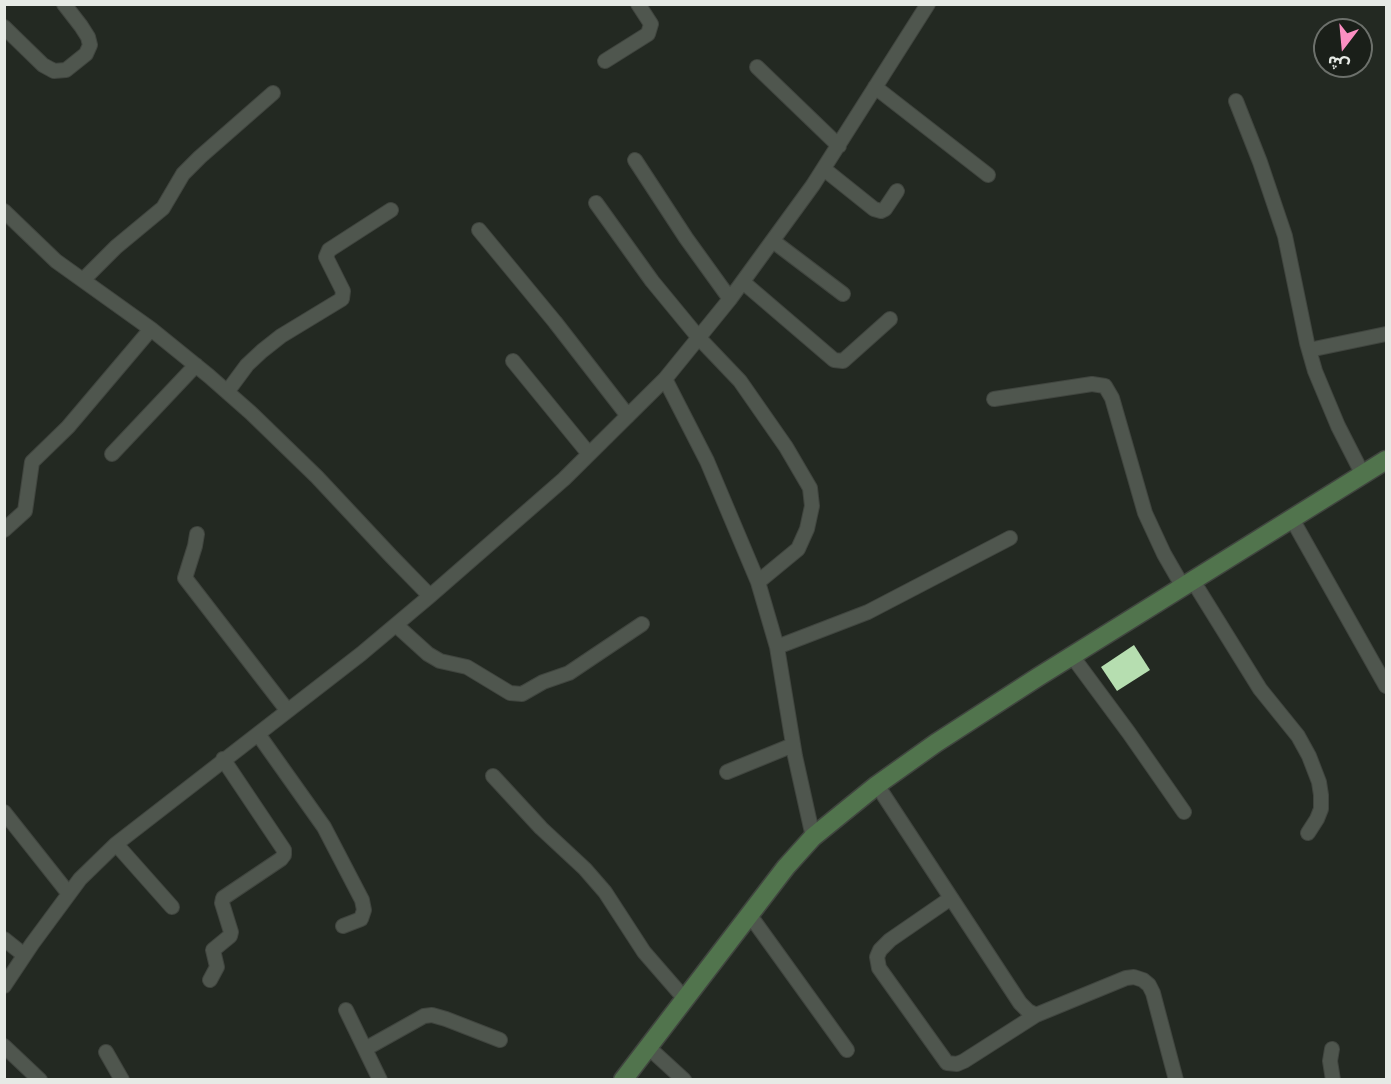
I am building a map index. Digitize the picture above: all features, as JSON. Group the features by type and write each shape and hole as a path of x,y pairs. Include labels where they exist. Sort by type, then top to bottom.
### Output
{"main road":[{"path":"623,1080 749,914 813,837 877,785 936,743 1386,460"}],"street":[{"path":"4,27 43,65 54,71 66,70 86,54 90,45 88,37 64,4"},
{"path":"605,61 648,34 651,24 638,4"},
{"path":"5,985 24,955 80,879 116,844 396,625 536,504 665,379 743,282 824,169 928,4"},
{"path":"757,67 839,146"},
{"path":"875,87 988,175"},
{"path":"83,280 116,247 163,208 183,174 200,157 273,93"},
{"path":"1236,100 1282,227 1309,350 1325,397 1363,475"},
{"path":"635,160 686,238 730,299"},
{"path":"824,169 874,209 881,211 885,209 897,191"},
{"path":"596,204 652,281 699,338 740,381 786,447 810,488 812,506 807,529 798,549 759,582"},
{"path":"227,392 247,365 262,351 281,336 342,299 343,291 326,257 329,250 391,210"},
{"path":"4,211 56,261 151,330 227,392 318,477 430,596"},
{"path":"478,230 555,322 628,416"},
{"path":"773,241 843,294"},
{"path":"743,282 834,360 843,361 890,320"},
{"path":"4,530 25,512 32,462 68,427 151,330"},
{"path":"1309,350 1386,334"},
{"path":"513,362 590,454"},
{"path":"112,454 196,365"},
{"path":"665,379 706,461 759,582 777,647 793,745 813,837"},
{"path":"994,399 1092,384 1105,386 1112,398 1145,513 1164,554 1188,584 1274,708 1293,729 1309,756 1321,795 1321,809 1308,833"},
{"path":"1292,519 1386,686"},
{"path":"197,534 185,578 287,710"},
{"path":"777,647 868,612 1010,538"},
{"path":"396,625 428,654 440,661 467,667 510,693 522,694 543,682 569,673 642,624"},
{"path":"1072,656 1184,812"},
{"path":"258,734 324,827 362,900 364,910 361,919 343,926"},
{"path":"727,772 793,745"},
{"path":"210,980 217,967 213,950 230,936 231,932 222,903 223,898 284,855 284,850 223,759"},
{"path":"493,776 605,892 644,952 684,998"},
{"path":"877,785 1020,1003 1036,1015"},
{"path":"4,812 69,894"},
{"path":"116,844 172,907"},
{"path":"951,898 890,940 880,950 877,957 879,968 947,1063 957,1064 964,1061 1036,1015 1126,978 1134,977 1149,985 1153,993 1176,1080"},
{"path":"749,914 847,1050"},
{"path":"4,939 24,955"},
{"path":"346,1010 380,1080"},
{"path":"365,1049 424,1016 432,1015 500,1040"},
{"path":"4,1046 40,1080"},
{"path":"648,1047 684,1080"},
{"path":"1332,1048 1330,1061 1334,1080"},
{"path":"106,1052 122,1080"}],"building":[{"path":"1134,645 1150,670 1117,691 1101,667"}]}
